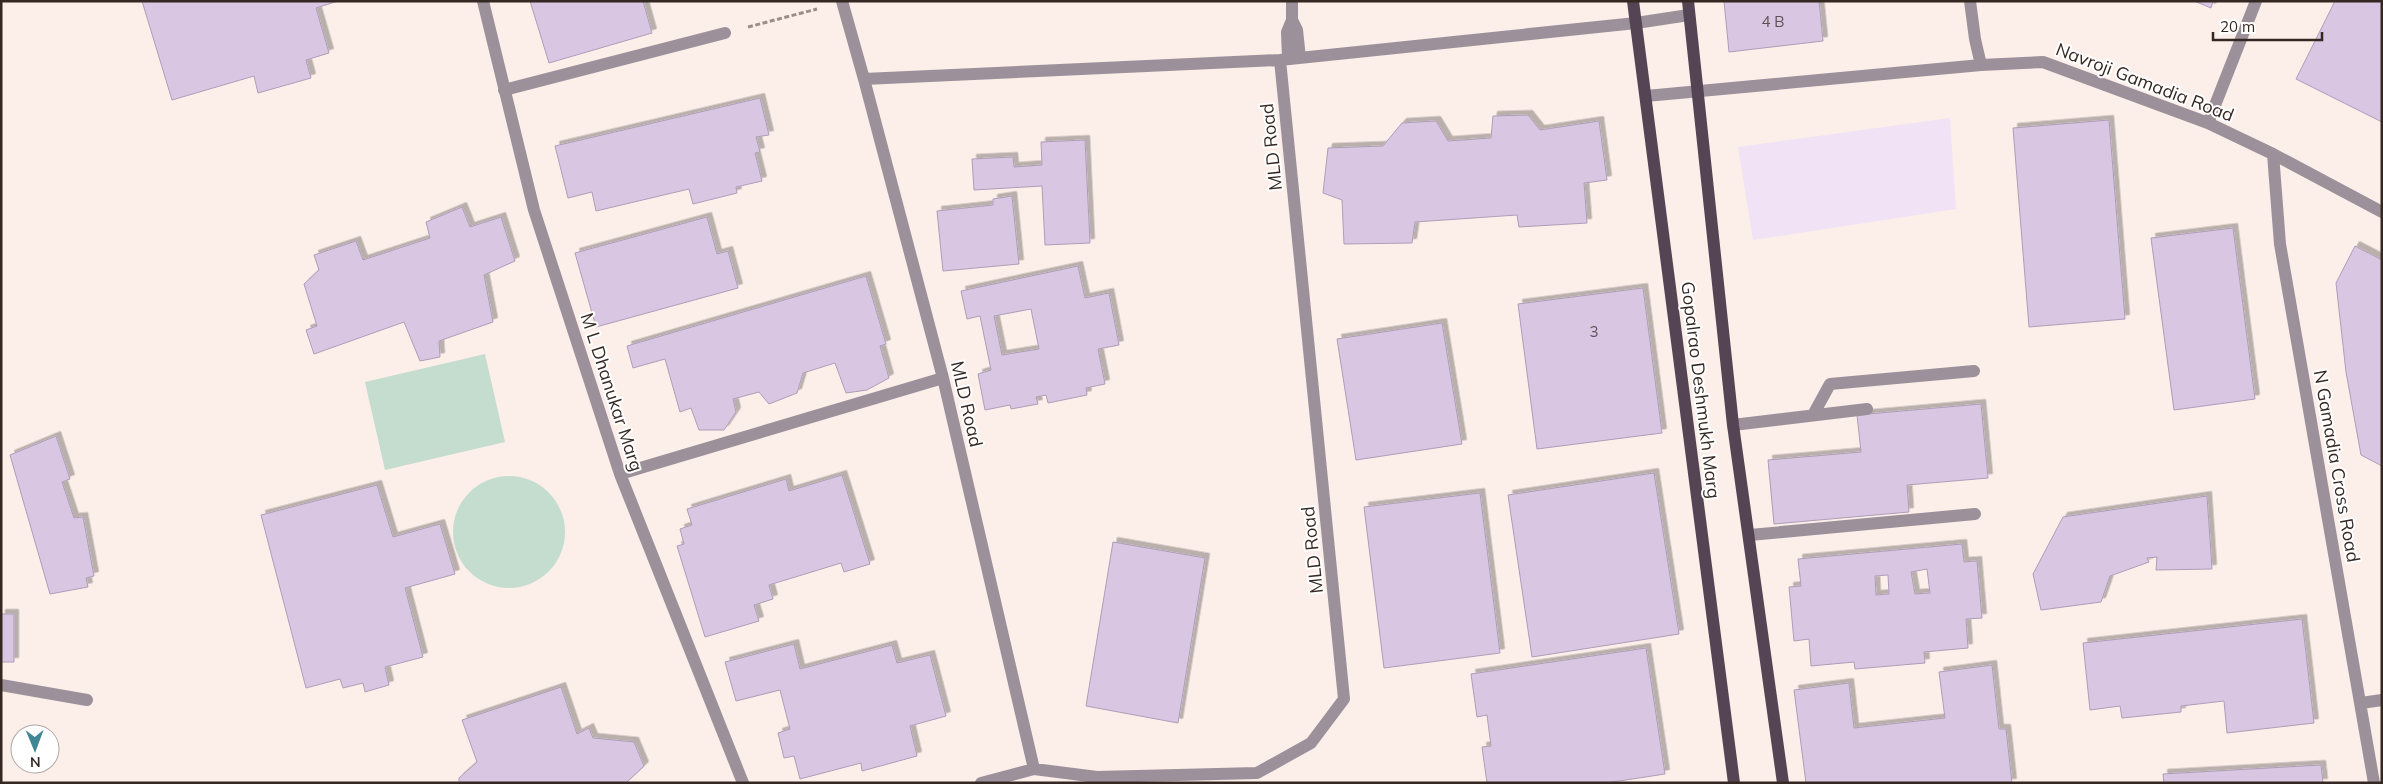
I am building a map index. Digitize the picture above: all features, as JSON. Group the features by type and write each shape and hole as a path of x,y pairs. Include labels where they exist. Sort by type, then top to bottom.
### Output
{"main road":[{"name":"Gopalrao Deshmukh Marg","path":"1633,1 1734,783"},
{"name":"Gopalrao Deshmukh Marg","path":"1688,1 1733,425 1750,535 1783,783"}],"street":[{"name":"M L Dhanukar Marg","path":"484,1 534,210 620,474 742,783"},
{"name":"MLD Road","path":"980,783 1034,769 1097,780 1256,773 1311,743 1344,699 1289,59 1287,32 1292,20 1292,1"},
{"path":"1970,1 1975,39 1981,64"},
{"path":"2208,123 2256,1"},
{"name":"MLD Road","path":"842,2 943,378 1034,769"},
{"path":"864,79 1289,59 1636,23 1689,15"},
{"path":"504,90 725,33"},
{"name":"Navroji Gamadia Road","path":"1646,96 1981,64 2043,62 2208,123 2273,154 2382,212"},
{"name":"N Gamadia Cross Road","path":"2273,154 2280,244 2374,783"},
{"path":"1813,415 1830,384 1974,371"},
{"path":"620,474 943,378"},
{"path":"1733,425 1867,409"},
{"path":"1750,535 1975,514"},
{"path":"1,685 87,700"},
{"path":"2361,702 2382,700"}],"path":[{"path":"725,33 842,2"}],"shaded area":[{"path":"1950,118 1956,209 1753,240 1738,147"}],"green space":[{"path":"485,354 505,442 385,470 365,382"},
{"path":"509,476 530,481 548,493 560,511 565,532 560,553 548,571 530,583 509,588 488,583 470,571 458,553 453,532 458,511 470,493 488,481"}],"building":[{"path":"142,1 338,1 316,8 329,53 306,60 311,78 258,93 254,76 172,100"},
{"path":"530,1 643,1 652,33 549,63"},
{"path":"1724,1 1819,1 1823,41 1729,52"},
{"path":"2194,1 2213,1 2211,8"},
{"path":"2335,1 2382,1 2382,122 2296,79"},
{"path":"760,98 769,135 756,137 760,152 755,153 762,181 736,187 737,193 693,204 689,189 596,211 592,192 568,198 555,146"},
{"path":"1528,115 1540,130 1599,121 1607,180 1584,183 1587,223 1519,227 1517,215 1415,222 1412,243 1344,244 1342,200 1323,193 1328,148 1383,146 1402,123 1436,121 1448,141 1491,138 1493,116"},
{"path":"2109,120 2125,319 2029,327 2013,128"},
{"path":"1085,140 1090,243 1045,245 1042,186 974,190 972,159 1013,157 1014,167 1042,165 1041,142"},
{"path":"1012,196 1019,264 943,271 937,211 993,205 993,199"},
{"path":"462,207 470,227 501,217 515,261 484,275 493,322 439,341 440,357 420,361 404,322 314,354 306,330 317,326 304,284 319,270 314,255 356,241 363,260 430,238 426,222"},
{"path":"707,217 717,254 728,251 738,288 596,327 575,253"},
{"path":"2233,228 2255,399 2174,410 2151,238"},
{"path":"2355,246 2382,260 2382,466 2361,455 2346,372 2336,283"},
{"path":"1078,266 1085,298 1109,293 1119,345 1098,349 1105,384 1086,388 1087,395 1048,403 1046,395 1036,397 1038,404 1011,409 1010,405 985,410 978,374 991,370 980,316 967,319 961,291","holes":["1031,309 1039,349 1002,355 994,316"]},
{"path":"866,276 886,344 880,346 889,378 867,390 846,393 835,363 803,373 797,393 769,404 759,392 733,399 736,412 724,430 699,430 691,408 680,412 665,359 633,368 627,346"},
{"path":"1643,288 1662,433 1537,449 1518,304"},
{"path":"1442,323 1462,444 1356,460 1337,339"},
{"path":"1981,404 1988,478 1907,485 1909,512 1774,524 1768,460 1861,452 1857,415"},
{"path":"56,436 70,479 62,482 74,518 83,517 94,576 86,578 88,587 50,594 10,455"},
{"path":"1654,473 1679,634 1532,657 1508,495"},
{"path":"842,475 870,564 844,572 841,563 769,585 773,599 754,605 759,621 705,637 677,546 684,544 680,529 692,525 687,509 786,479 789,491"},
{"path":"377,485 393,537 440,524 455,574 405,588 423,657 385,667 389,685 365,692 363,683 343,688 340,679 306,688 261,515"},
{"path":"1480,493 1500,653 1384,668 1364,507"},
{"path":"2207,496 2212,569 2156,570 2157,557 2147,558 2149,562 2110,576 2101,602 2041,610 2033,574 2063,517"},
{"path":"1113,542 1205,558 1178,723 1086,706"},
{"path":"1962,544 1964,562 1977,561 1982,618 1966,619 1968,648 1924,652 1925,663 1855,669 1854,662 1811,666 1809,639 1794,641 1789,587 1801,586 1798,559","holes":["1927,569 1930,593 1915,594 1911,572","1888,575 1889,594 1876,595 1875,576"]},
{"path":"1,614 14,614 14,662 1,662"},
{"path":"2302,619 2314,723 2227,733 2224,701 2181,706 2181,712 2122,718 2120,706 2090,710 2083,643"},
{"path":"794,644 800,669 892,645 897,663 930,655 946,716 910,726 917,756 862,771 861,763 800,779 794,756 784,758 778,733 790,729 780,690 736,701 725,662"},
{"path":"1646,648 1665,774 1606,783 1487,783 1482,747 1491,746 1487,715 1477,717 1471,674"},
{"path":"1992,665 1999,729 2006,729 2012,783 1806,783 1794,690 1849,683 1854,728 1945,718 1939,672"},
{"path":"561,687 577,734 589,728 593,738 634,742 644,766 626,783 459,783 459,778 477,762 462,720"},
{"path":"2321,765 2323,783 2164,783 2163,774"}]}
